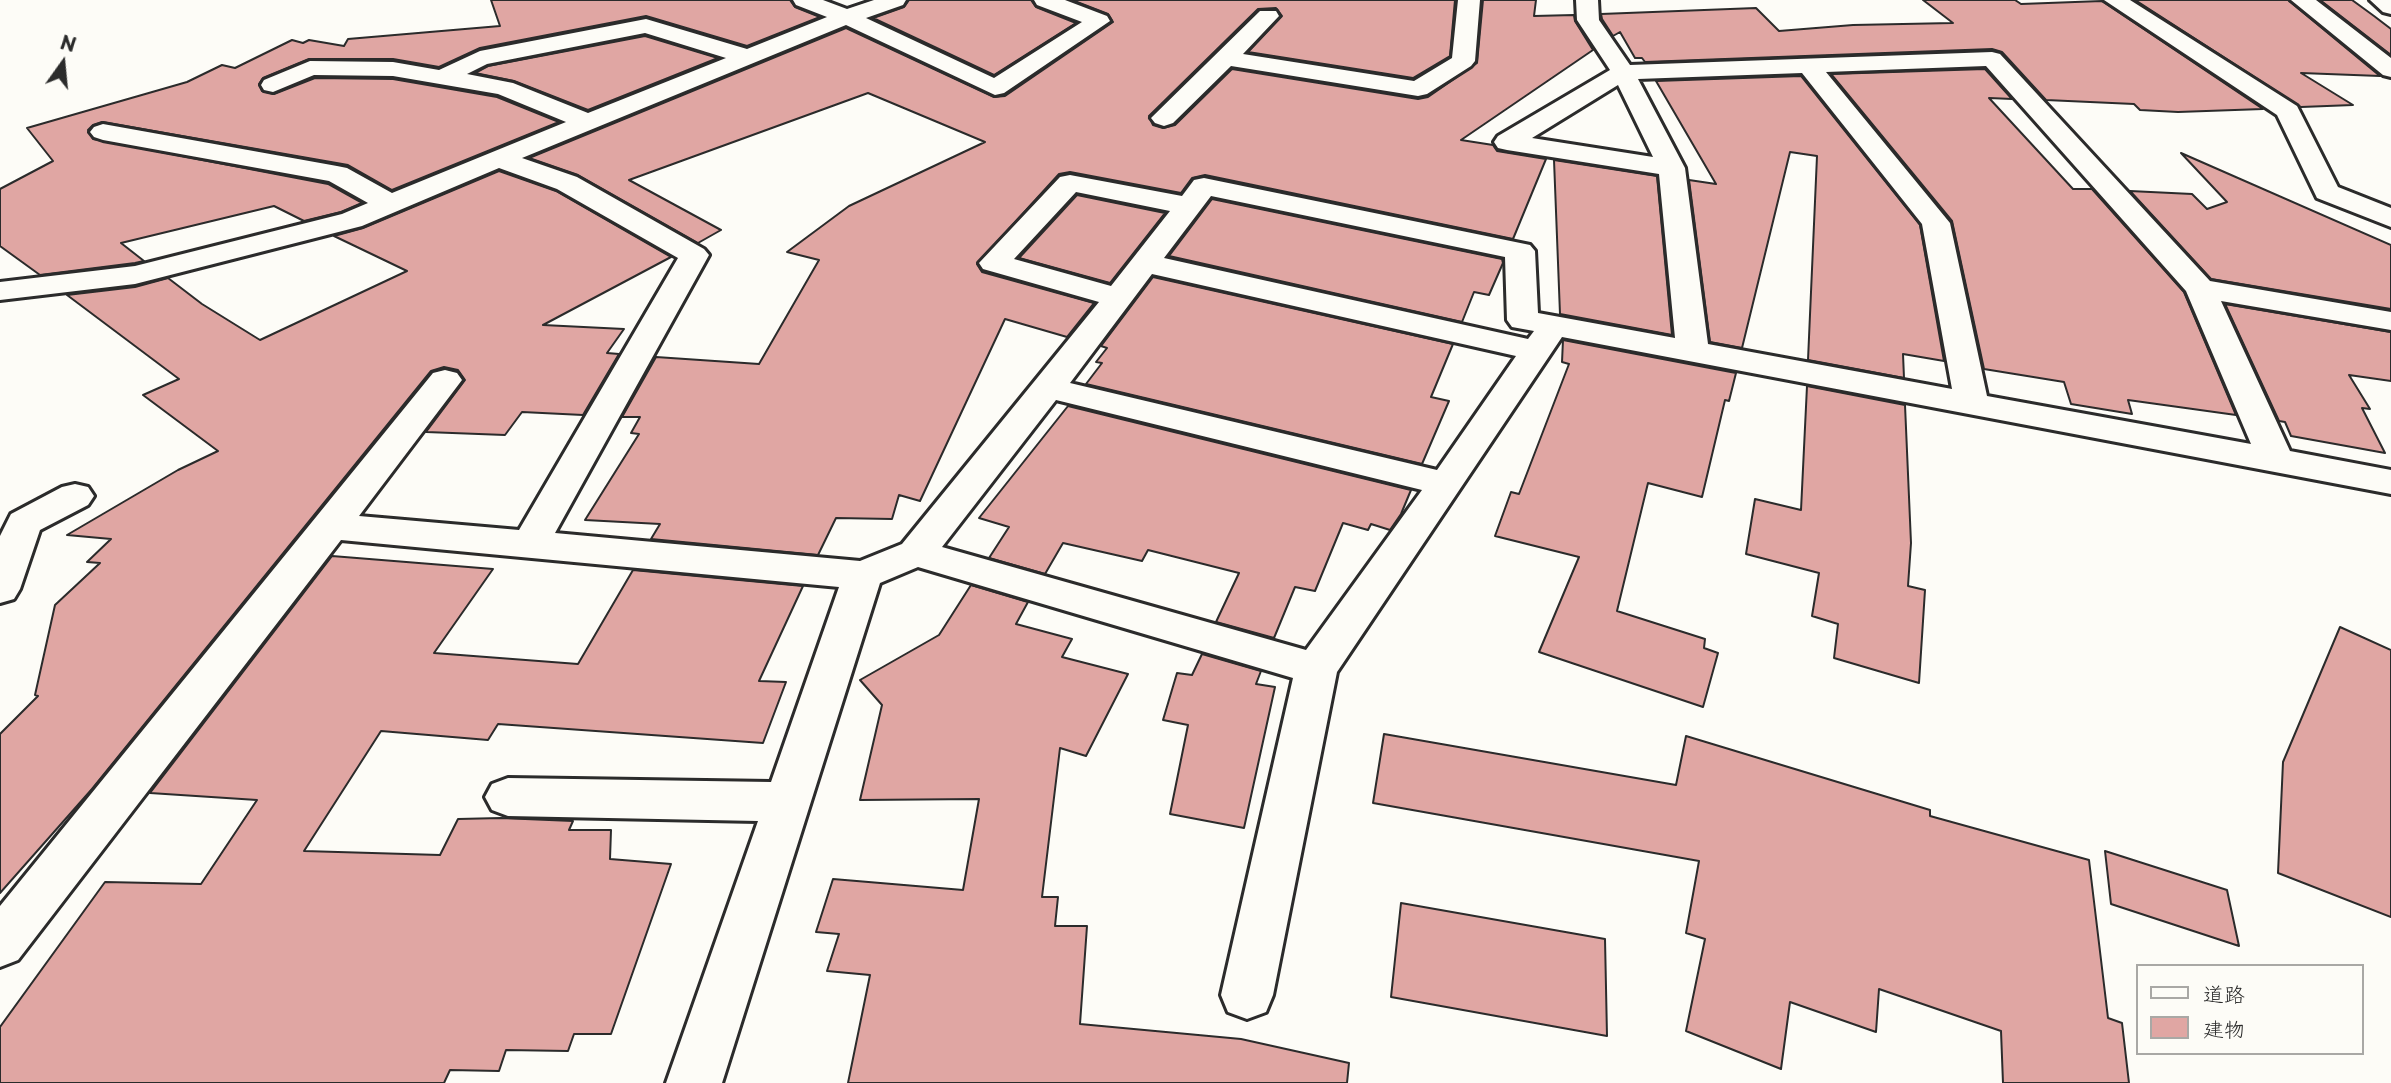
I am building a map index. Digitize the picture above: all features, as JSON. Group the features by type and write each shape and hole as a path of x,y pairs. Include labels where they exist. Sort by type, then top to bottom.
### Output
{"street":[{"path":"804,0 847,17 995,88 1099,21 1045,0"},
{"path":"0,291 135,275 352,220 748,57 895,0"},
{"path":"1226,58 1418,89 1463,61 1469,0"},
{"path":"1587,0 1588,20 1623,72 1672,168 1693,351"},
{"path":"2115,0 2288,111 2327,192 2391,218"},
{"path":"2302,0 2391,70"},
{"path":"2381,0 2391,7"},
{"path":"1164,118 1268,16"},
{"path":"442,78 480,58 646,26 748,57"},
{"path":"1672,168 1507,142 1623,72 1993,59 2200,288 2276,461"},
{"path":"1808,65 1936,223 1972,404"},
{"path":"273,85 310,68 393,69 504,88 588,122"},
{"path":"103,132 337,174 390,204"},
{"path":"498,159 567,183 694,255 530,544"},
{"path":"1118,298 994,263 1070,183 1189,206"},
{"path":"331,526 863,575 916,552 1048,388 1204,186 1520,251 1523,320 1545,338"},
{"path":"1145,263 1545,338 1693,351 2391,482"},
{"path":"2200,288 2391,321"},
{"path":"1247,995 1315,669 1545,338"},
{"path":"0,944 445,380"},
{"path":"1048,388 1446,484"},
{"path":"0,589 24,523 75,496"},
{"path":"916,552 1315,669"},
{"path":"694,1083 863,575"},
{"path":"508,797 788,802"}],"building":[{"path":"491,0 790,0 795,7 820,17 747,46 646,16 480,48 439,67 393,59 309,59 263,78 259,84 262,91 274,94 315,78 393,79 497,97 559,122 392,190 348,165 102,122 88,130 93,139 328,184 362,203 341,212 304,221 274,206 121,243 144,261 40,275 0,246 0,189 53,161 27,128 187,82 222,65 235,68 292,40 344,46 348,39 500,26"},
{"path":"909,0 1031,0 1036,7 1076,23 994,75 873,18 904,7"},
{"path":"1072,0 1455,0 1450,56 1413,78 1248,52 1282,16 1276,8 1258,9 1149,116 1153,125 1163,128 1175,125 1232,69 1418,99 1428,97 1477,63 1483,0 1536,0 1534,16 1574,15 1593,50 1461,140 1493,145 1497,151 1546,159 1513,239 1205,175 1192,178 1181,193 1070,172 1059,174 977,264 982,272 1094,303 1067,337 1005,319 920,501 899,495 892,519 836,518 818,555 651,539 660,524 585,520 639,434 631,433 640,417 622,417 656,357 759,364 819,260 787,252 849,206 985,142 868,93 629,180 721,230 698,243 578,175 529,158 846,28 994,97 1005,96 1113,22 1108,14"},
{"path":"1923,0 2015,0 2021,4 2102,1 2263,109 2178,112 2140,110 2134,104 2046,100 2002,52 1992,49 1645,62 1642,58 1635,58 1620,32 1613,36 1601,14 1756,8 1779,31 1853,25 1953,23"},
{"path":"2135,0 2288,0 2380,76 2301,73 2353,105 2301,107"},
{"path":"2320,0 2352,0 2391,29 2391,55"},
{"path":"645,36 718,58 588,110 514,81 475,73 488,66"},
{"path":"1985,69 2012,99 1989,98 2073,189 2092,189 2184,292 2236,415 2128,400 2132,414 2071,404 2064,382 1984,369 1952,221 1831,74"},
{"path":"1801,76 1920,225 1944,361 1903,354 1904,378 1808,360 1817,156 1790,152 1742,348 1710,342 1689,180 1716,184 1656,81"},
{"path":"2181,153 2391,245 2391,309 2211,279 2130,191 2192,194 2207,209 2227,202"},
{"path":"1554,160 1657,176 1672,335 1560,314"},
{"path":"499,171 556,191 671,257 543,325 624,329 607,353 619,354 583,415 522,412 505,435 426,432 465,380 458,370 444,367 431,371 92,789 0,893 0,734 38,696 35,695 55,605 100,563 87,562 111,539 67,535 178,470 218,451 143,395 179,379 67,295 135,287 168,278 202,304 260,340 407,271 334,236 363,228"},
{"path":"1077,195 1165,213 1110,283 1019,258"},
{"path":"1212,199 1502,259 1503,263 1489,295 1474,292 1462,322 1169,256"},
{"path":"1153,277 1453,344 1431,397 1449,401 1422,464 1086,384 1102,363 1096,362 1107,348 1101,346"},
{"path":"2225,304 2391,332 2391,381 2349,375 2370,409 2362,408 2385,453 2291,436 2285,422 2279,421"},
{"path":"1563,340 1736,373 1729,401 1725,400 1702,497 1648,483 1617,611 1705,639 1704,648 1718,653 1703,707 1539,652 1579,557 1495,536 1511,492 1519,494 1569,364 1562,362"},
{"path":"1807,386 1905,405 1911,543 1908,586 1925,590 1919,683 1834,658 1838,624 1812,616 1819,573 1746,554 1755,499 1801,510"},
{"path":"1068,406 1411,490 1401,514 1390,530 1371,524 1368,530 1343,523 1315,591 1295,587 1274,638 1216,622 1239,573 1148,550 1142,561 1063,543 1045,574 989,558 1009,527 979,518"},
{"path":"332,556 493,569 434,653 578,664 633,570 803,586 759,681 786,682 763,743 498,724 488,740 381,731 304,851 440,855 458,819 501,818 573,821 569,830 611,830 610,859 671,864 611,1034 574,1034 568,1051 506,1050 499,1071 450,1070 444,1083 0,1083 0,1027 105,882 201,884 257,800 150,793"},
{"path":"971,585 1028,602 1016,624 1072,639 1062,657 1128,674 1086,756 1060,748 1042,897 1058,897 1055,926 1087,926 1080,1024 1241,1039 1349,1063 1347,1083 848,1083 870,975 827,971 839,934 816,932 833,879 963,890 979,799 860,800 882,705 860,680 939,635"},
{"path":"2340,627 2391,650 2391,917 2278,873 2283,762"},
{"path":"1202,654 1261,671 1256,684 1275,687 1244,828 1170,814 1188,725 1163,720 1177,673 1192,675"},
{"path":"1384,734 1676,785 1686,736 1930,810 1930,816 2089,860 2108,1018 2122,1023 2129,1083 2003,1083 2001,1031 1879,989 1876,1032 1790,1002 1781,1069 1686,1031 1705,939 1686,933 1699,861 1373,803"},
{"path":"2105,851 2227,890 2239,946 2111,904"},
{"path":"1401,903 1605,939 1607,1036 1391,997"}]}
